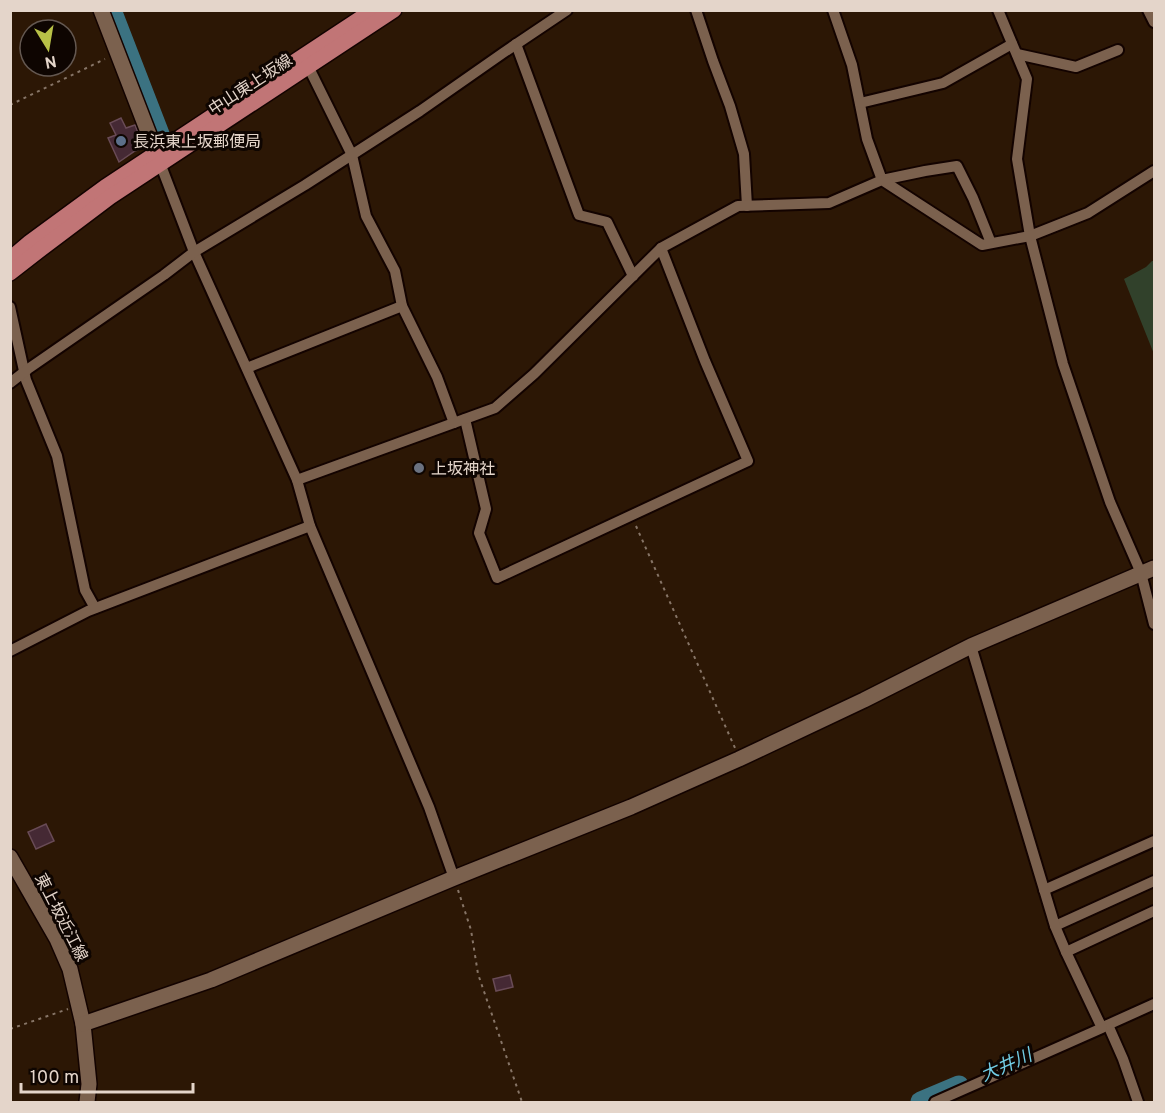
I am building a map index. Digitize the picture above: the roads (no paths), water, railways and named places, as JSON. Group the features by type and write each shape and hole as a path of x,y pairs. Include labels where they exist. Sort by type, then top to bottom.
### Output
{"main road":[{"name":"中山東上坂線","path":"306,62 373,10"},
{"name":"中山東上坂線","path":"10,259 87,200 158,158 306,62 394,10"},
{"name":"中山東上坂線","path":"10,273 158,158"}],"street":[{"path":"101,10 194,252 297,480 310,526 429,807 454,878"},
{"path":"10,383 194,252 305,185 420,111 567,10"},
{"path":"696,10 730,106 744,154 747,206"},
{"path":"833,10 852,65 867,139 882,180 982,245 1030,236 1088,213 1155,171"},
{"path":"998,10 1027,79 1017,159 1030,236 1063,364 1110,502 1148,570 1155,624"},
{"path":"1148,10 1155,22"},
{"path":"516,44 579,215 607,222 633,276"},
{"path":"860,103 943,83 1015,49 1076,67 1118,50"},
{"path":"306,62 352,154 366,216 395,271 402,306 437,377 454,423"},
{"path":"297,480 495,408 534,374 661,248 738,206 830,203 882,180 957,166 991,243"},
{"path":"465,419 486,509 479,533 497,578 748,461 705,361 661,248"},
{"path":"247,368 402,306"},
{"path":"10,307 26,380 57,456 85,591 95,608"},
{"path":"10,651 95,608 310,526"},
{"path":"83,1024 211,980 631,807 864,700 971,645 1148,570"},
{"path":"971,645 1055,926 1066,952 1123,1059 1138,1102"},
{"path":"1044,890 1155,842"},
{"name":"東上坂近江線","path":"10,857 57,939 70,969 83,1024 89,1084 87,1102"},
{"path":"1055,926 1155,881"},
{"path":"1066,952 1155,911"},
{"path":"935,1102 1155,1004"}],"waterway":[{"path":"111,10 159,134"},
{"name":"大井川","path":"921,1102 959,1086"}],"place":[{"name":"長浜東上坂郵便局","path":"121,141"},
{"name":"上坂神社","path":"419,468"}]}
